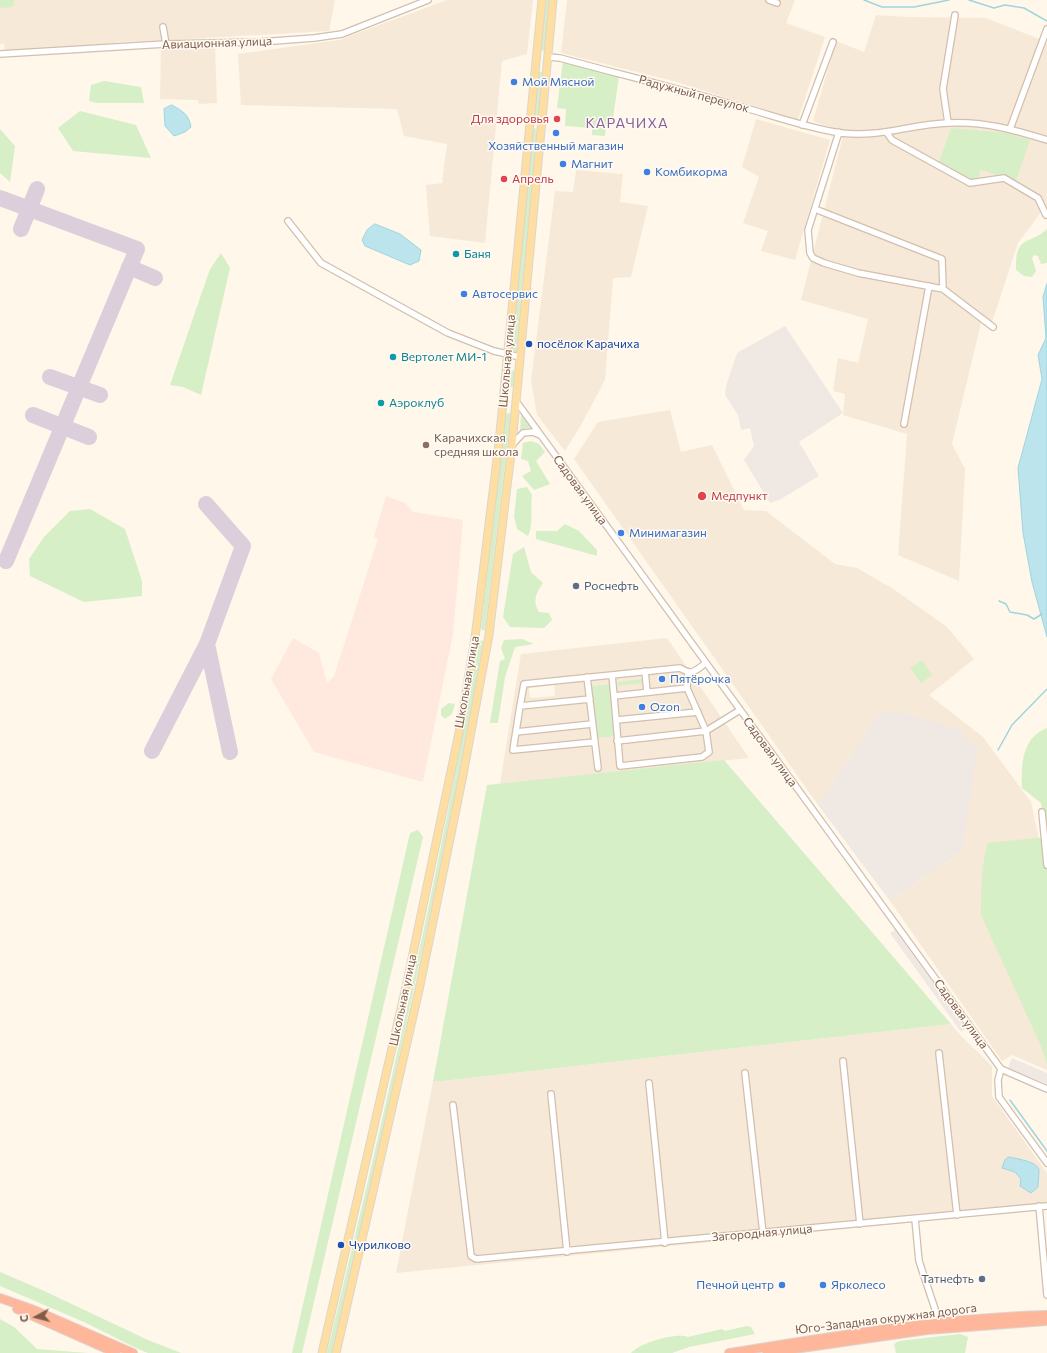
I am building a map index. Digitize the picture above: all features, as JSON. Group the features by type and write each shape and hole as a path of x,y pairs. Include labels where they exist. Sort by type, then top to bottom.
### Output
{"highway":[{"path":"0,1300 116,1353"},
{"path":"0,1300 34,1310 133,1353"},
{"name":"Юго-Западная окружная дорога","path":"729,1353 919,1325 975,1319 1047,1315"},
{"name":"Юго-Западная окружная дорога","path":"767,1353 927,1330 1047,1321"}],"main road":[{"name":"Школьная улица","path":"322,1353 408,979 460,728 476,633 490,532 542,0"},
{"name":"Школьная улица","path":"336,1353 419,990 462,780 489,635 512,445 553,0"},
{"path":"536,56 548,57"},
{"path":"503,400 516,401"},
{"path":"476,633 489,635"}],"street":[{"name":"Авиационная улица","path":"0,54 166,44 260,42 314,38 342,34 428,0"},
{"path":"769,0 777,3"},
{"path":"948,123 943,89 955,15"},
{"path":"163,27 166,44"},
{"path":"1010,129 1047,29"},
{"path":"802,125 833,42"},
{"name":"Радужный переулок","path":"548,57 560,58 645,80 802,125 839,132 858,135 887,133 948,123 978,123 1010,129 1047,140"},
{"path":"839,132 808,230 810,253 813,258 824,264 858,273 943,288 993,326"},
{"path":"887,133 892,140 970,183 1004,178 1038,198 1046,215"},
{"path":"815,209 942,259 943,288"},
{"name":"Школьная улица","path":"288,221 321,263 448,334 494,351 520,357"},
{"path":"904,424 929,286"},
{"name":"Садовая улица","path":"516,401 1001,1069"},
{"path":"512,445 523,433 533,432 540,435"},
{"path":"595,742 513,750 524,684 680,668 688,673 692,673 706,663"},
{"path":"644,671 647,692"},
{"path":"612,675 620,766 702,757 709,752 706,731 687,688 688,673"},
{"path":"587,677 598,768"},
{"path":"614,696 687,688"},
{"path":"520,706 590,699"},
{"path":"617,741 706,731 740,710"},
{"path":"617,720 698,712"},
{"path":"516,732 592,724"},
{"path":"1042,812 1047,865"},
{"path":"939,1052 957,1215"},
{"path":"843,1061 860,1224"},
{"path":"1047,1089 1001,1069 998,1080 999,1097 1047,1163"},
{"path":"745,1073 763,1233"},
{"path":"649,1083 665,1243"},
{"path":"551,1094 567,1252"},
{"name":"Загородная улица","path":"453,1105 470,1256 476,1259 665,1243 1047,1206"},
{"path":"1039,1206 1047,1295"},
{"path":"915,1219 919,1261 936,1312 933,1319 919,1325"}],"shaded area":[{"path":"0,0 335,0 329,31 117,42 117,45 5,51 4,44 0,44"},
{"path":"447,0 533,0 527,54 502,61 485,243 430,236 426,185 442,183 447,144 404,136 397,109 241,105 238,54 339,40"},
{"path":"567,0 795,0 786,23 825,37 798,120 673,81 561,53"},
{"path":"876,15 986,18 1047,42 1047,207 1045,207 1018,243 992,322 981,323 952,444 965,469 959,581 898,555 907,434 843,415 845,394 833,391 838,358 858,363 868,319 801,300 844,132 813,121 836,41 864,52"},
{"path":"161,46 215,47 217,103 199,104 198,100 160,99"},
{"path":"756,119 830,140 795,260 761,251 768,231 743,223 759,177 742,167"},
{"path":"576,170 623,174 620,202 648,206 631,277 613,278 605,380 565,451 537,415 531,381 555,191 573,192"},
{"path":"785,326 843,413 799,442 819,476 781,499 770,503 744,460 754,446 750,428 741,430 738,415 725,395 726,386 737,353"},
{"path":"670,410 681,452 712,445 744,510 766,511 835,564 857,568 892,588 947,627 974,659 929,695 983,737 1031,802 1047,878 1047,1070 1012,1055 1002,1061 890,901 962,851 965,741 878,715 818,805 574,459 598,422"},
{"path":"386,496 405,503 413,512 463,520 453,634 423,782 314,752 271,679 293,638 319,653 327,683 334,676 378,539 374,537"},
{"path":"667,638 749,758 500,784 521,654","holes":["554,685 555,696 530,698 529,688"]},
{"path":"893,711 961,729 965,741 978,745 962,851 890,901 818,805 878,715"},
{"path":"895,930 966,1028 961,1032 890,933"},
{"path":"951,1024 961,1036 992,1066 992,1096 1047,1173 1047,1209 396,1273 433,1082"},
{"path":"1012,1058 1047,1073 1047,1084 1008,1068"}],"green space":[{"path":"0,0 14,0 14,5 11,7 0,8"},
{"path":"545,0 550,0 545,50 542,51 540,49"},
{"path":"563,61 619,76 612,125 606,125 605,136 592,135 592,128 565,126 566,109 557,108"},
{"path":"540,71 542,73 538,119 534,118 538,73"},
{"path":"104,81 141,87 144,103 97,103 89,101 91,85"},
{"path":"80,111 136,125 151,158 73,151 58,128"},
{"path":"533,128 537,129 516,352 512,351"},
{"path":"951,128 1006,133 1030,140 1016,181 981,170 977,180 965,181 938,165"},
{"path":"0,129 15,146 10,182 0,173"},
{"path":"1047,229 1047,263 1041,264 1038,256 1034,255 1032,258 1036,271 1032,277 1024,276 1016,270 1018,251 1024,242"},
{"path":"221,253 230,268 201,395 183,387 170,385 210,269"},
{"path":"511,370 515,371 513,387 510,387"},
{"path":"506,414 511,414 485,630 483,631 481,628"},
{"path":"521,414 532,428 527,428 520,431"},
{"path":"531,441 539,444 545,452 536,461 550,484 534,490 522,476 531,471 528,461 521,459 523,443"},
{"path":"527,487 532,495 531,526 528,536 517,529 514,516 517,489"},
{"path":"90,509 125,529 142,581 142,596 84,602 30,576 29,559 44,537 70,511"},
{"path":"565,524 579,531 597,550 597,556 536,539 536,531 557,531"},
{"path":"524,547 531,572 543,583 538,590 535,601 539,612 549,613 552,620 544,628 510,627 503,617 513,554"},
{"path":"522,639 534,644 515,647 505,677 498,723 490,723 500,661 505,659 501,648 504,640"},
{"path":"482,640 483,643 475,691 437,882 370,1189 332,1353 327,1353 409,999 446,821 479,642"},
{"path":"922,660 932,675 921,683 910,668"},
{"path":"642,679 643,683 618,686 618,682"},
{"path":"613,684 616,736 596,738 591,686"},
{"path":"449,703 455,704 452,714 445,719 441,715 441,709"},
{"path":"1047,728 1047,1064 1041,1046 981,915 981,887 988,843 1045,837 1041,803 1022,788 1022,770 1025,753 1032,738"},
{"path":"724,760 951,1024 433,1082 487,785"},
{"path":"418,830 423,837 302,1353 292,1353 410,833"},
{"path":"0,1272 148,1340 181,1353 148,1353 138,1349 84,1322 0,1286"},
{"path":"0,1319 14,1327 37,1349 88,1353 0,1353"},
{"path":"747,1326 751,1327 755,1334 689,1347 672,1353 631,1353 636,1349 658,1339 675,1336 688,1337 722,1329 725,1331"},
{"path":"960,1334 968,1337 965,1353 896,1353 894,1344 899,1341"}],"water":[{"path":"172,105 187,116 191,127 185,132 174,136 165,126 164,109"},
{"path":"375,224 400,234 421,250 419,261 410,265 365,246 362,240 367,230"},
{"path":"1047,284 1047,637 1032,582 1023,533 1018,468 1042,379 1038,355 1046,338 1043,297"},
{"path":"1009,1157 1031,1162 1035,1164 1039,1170 1038,1187 1031,1193 1020,1186 1021,1179 1015,1172 1002,1168 1005,1160"}],"waterway":[{"path":"864,0 882,7 914,7 949,0"},
{"path":"969,0 994,8 1005,5 1024,8 1047,21"},
{"path":"999,601 1006,604 1010,612 1027,615 1034,619 1042,614"},
{"path":"998,750 1012,725 1047,689"},
{"path":"1010,1100 1047,1151"}],"taxiway":[{"path":"21,229 37,189"},
{"path":"0,198 137,249 6,561"},
{"path":"129,267 155,278"},
{"path":"50,377 100,395"},
{"path":"33,415 89,437"},
{"path":"152,751 207,644 243,546 206,504"},
{"path":"207,644 230,752"}],"place":[{"name":"Мой Мясной","path":"514,82"},
{"name":"Для здоровья","path":"557,119"},
{"name":"Хозяйственный магазин","path":"556,133"},
{"name":"Магнит","path":"563,164"},
{"name":"Комбикорма","path":"647,172"},
{"name":"Апрель","path":"504,179"},
{"name":"Баня","path":"456,254"},
{"name":"Автосервис","path":"464,294"},
{"name":"посёлок Карачиха","path":"529,344"},
{"name":"Вертолет МИ-1","path":"393,357"},
{"name":"Аэроклуб","path":"381,403"},
{"name":"Карачихская средняя школа","path":"426,445"},
{"name":"Медпункт","path":"702,496"},
{"name":"Минимагазин","path":"621,533"},
{"name":"Роснефть","path":"576,586"},
{"name":"Пятёрочка","path":"662,679"},
{"name":"Ozon","path":"642,707"},
{"name":"Чурилково","path":"341,1245"},
{"name":"Татнефть","path":"982,1279"},
{"name":"Печной центр","path":"782,1285"},
{"name":"Ярколесо","path":"823,1285"}],"district":[{"name":"КАРАЧИХА","path":"627,123"}]}
